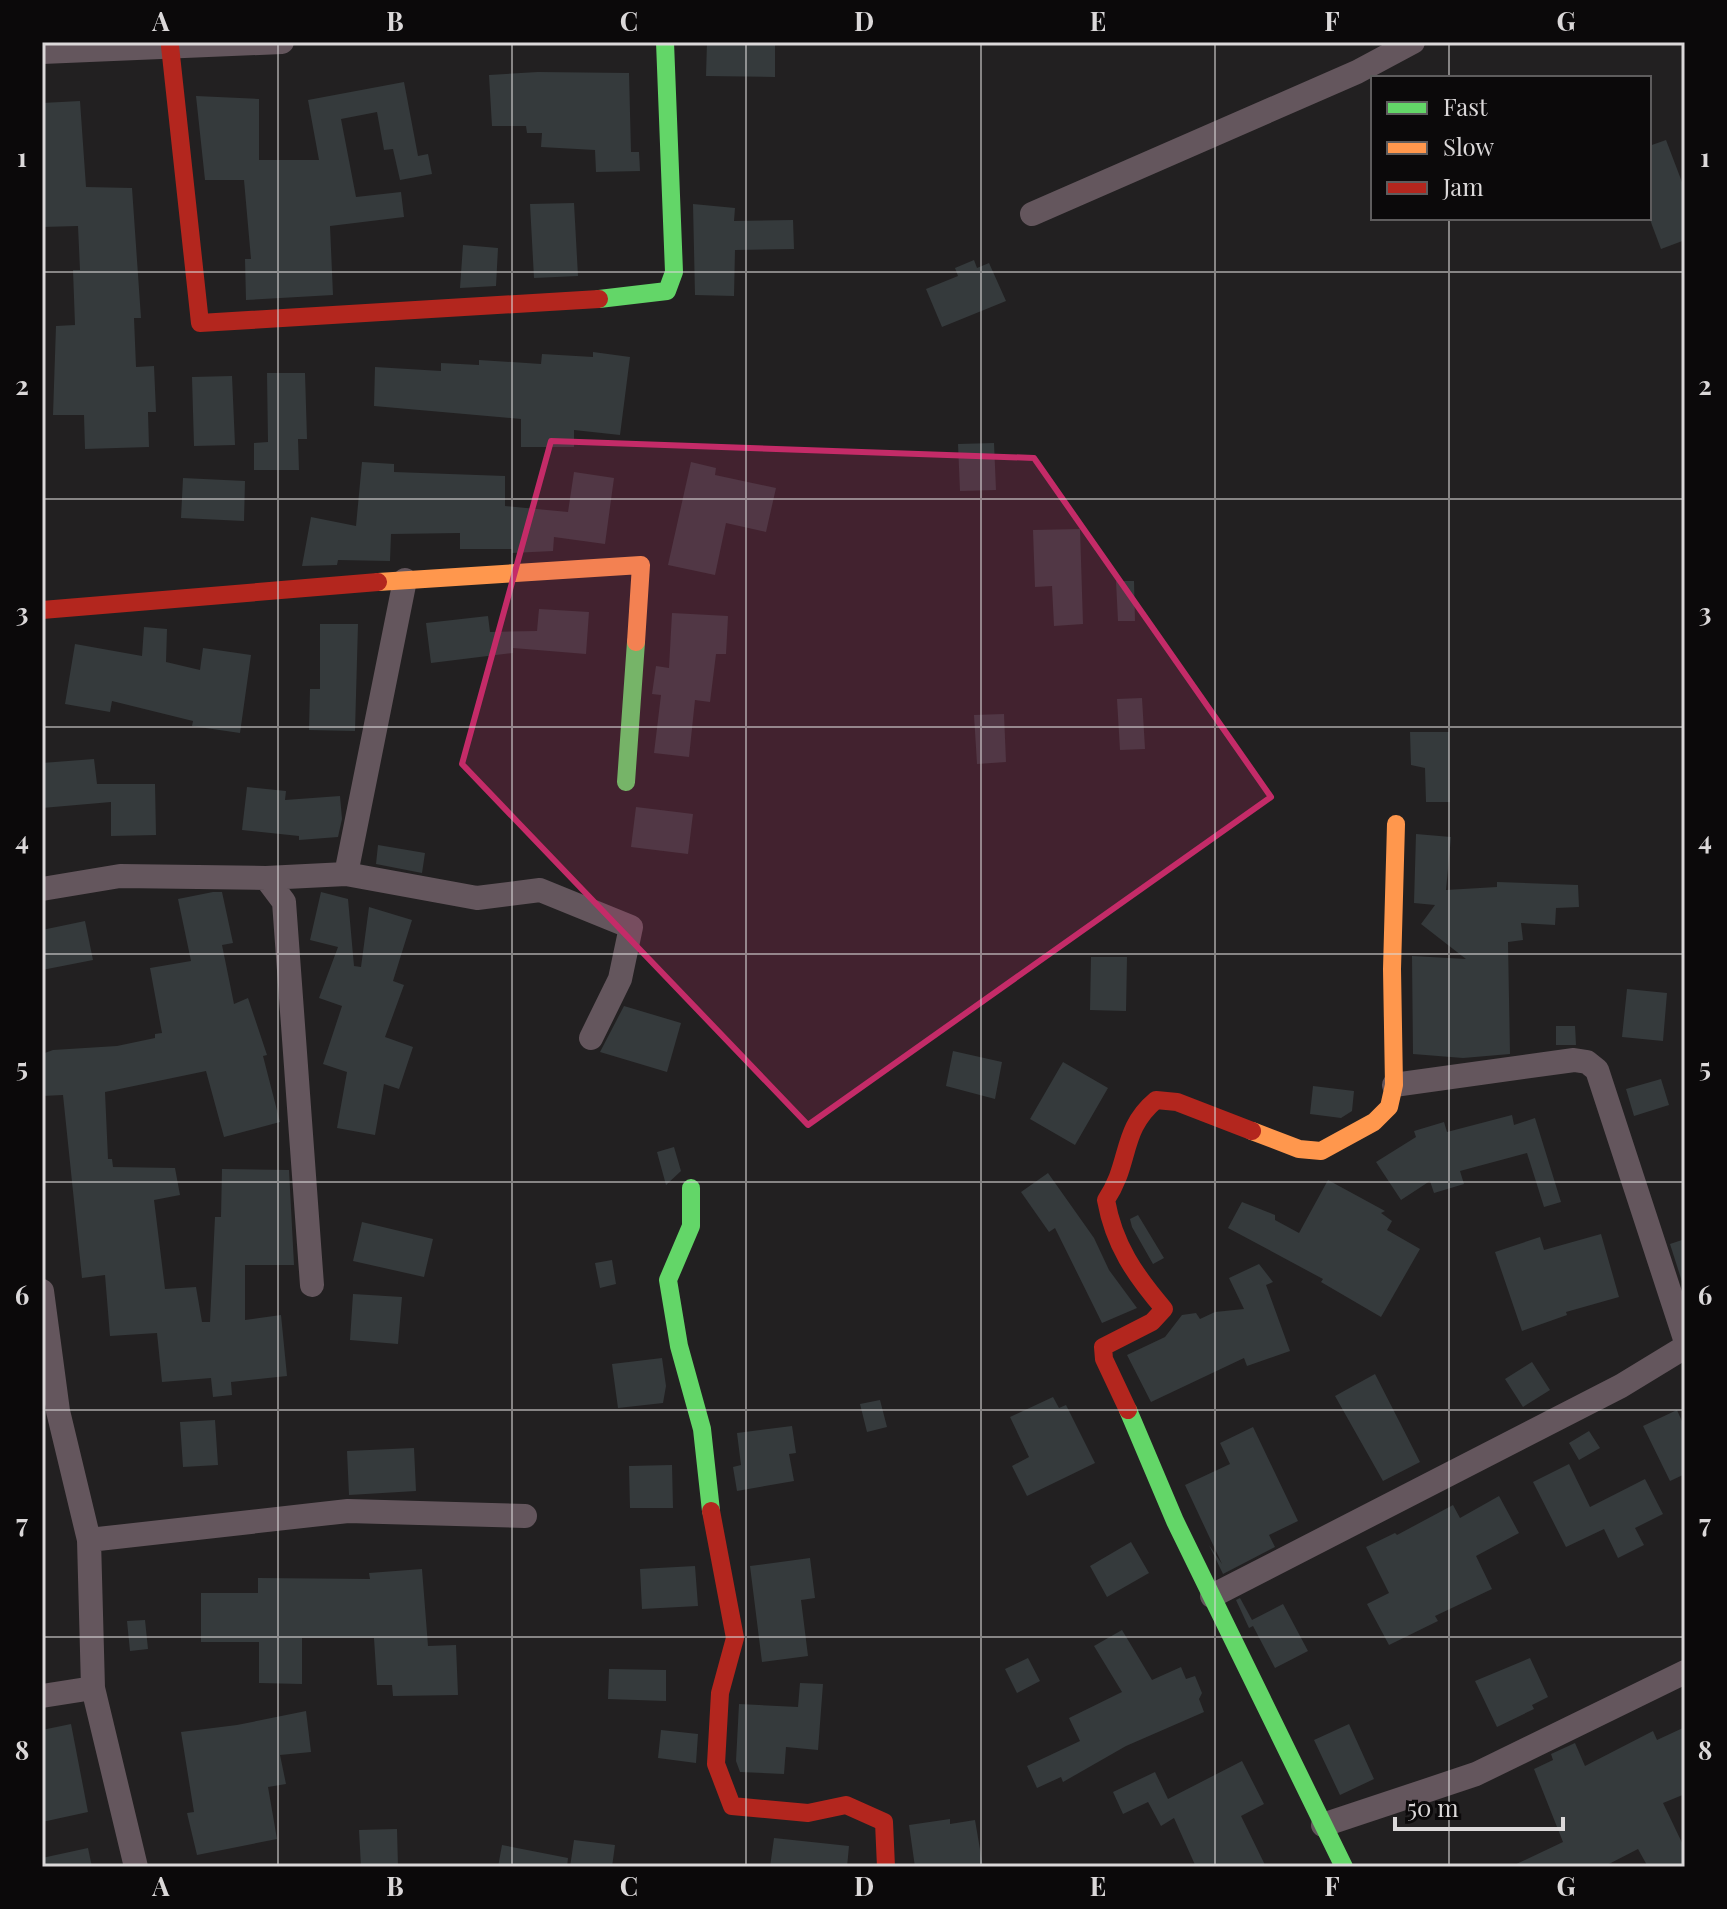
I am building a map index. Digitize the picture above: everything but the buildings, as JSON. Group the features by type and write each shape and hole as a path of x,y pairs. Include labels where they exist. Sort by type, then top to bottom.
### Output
{"street":[{"path":"42,52 282,42"},
{"path":"170,46 200,323 590,300 667,291 674,272 674,236 665,42"},
{"path":"1032,214 1357,72 1413,42"},
{"path":"42,610 405,580 641,565 626,782"},
{"path":"346,874 405,580"},
{"path":"1344,1867 1212,1596 1104,1359 1103,1347 1108,1341 1161,1316 1164,1309 1125,1264 1110,1234 1106,1200 1120,1179 1132,1127 1156,1100 1177,1102 1299,1149 1321,1151 1374,1122 1389,1107 1394,1085 1392,969 1396,824"},
{"path":"42,889 120,876 266,878 346,874 477,898 540,890 631,927 620,979 591,1038"},
{"path":"266,878 284,902 312,1285"},
{"path":"1394,1085 1574,1060 1587,1062 1597,1070 1685,1339"},
{"path":"691,1188 691,1226 668,1280 679,1346 702,1429 705,1477 735,1638 720,1693 716,1764 732,1806 768,1812 808,1813 846,1805 884,1822 886,1867"},
{"path":"42,1291 50,1416 89,1540 93,1688 136,1867"},
{"path":"1212,1596 1621,1386 1655,1362 1685,1347"},
{"path":"89,1540 348,1511 525,1516"},
{"path":"1323,1825 1476,1774 1685,1672"},
{"path":"42,1696 93,1688"}],"highlighted area":[{"path":"551,441 1034,458 1271,797 808,1125 462,764"}],"traffic: fast":[{"path":"599,299 667,291 674,272 665,42"},
{"path":"626,782 636,642"},
{"path":"691,1188 691,1226 668,1280 679,1346 702,1429 711,1511"},
{"path":"1128,1410 1175,1521 1344,1867"}],"traffic: slow":[{"path":"378,582 641,565 636,642"},
{"path":"1252,1131 1299,1149 1321,1151 1374,1122 1389,1107 1394,1085 1392,969 1396,824"}],"traffic: jam":[{"path":"170,46 200,323 599,299"},
{"path":"42,610 378,582"},
{"path":"1128,1410 1104,1359 1103,1347 1152,1322 1164,1309 1127,1259 1114,1231 1106,1200 1114,1186 1131,1135 1145,1111 1156,1100 1177,1102 1252,1131"},
{"path":"711,1511 735,1638 720,1693 716,1764 732,1806 808,1813 846,1805 884,1822 886,1867"}]}
